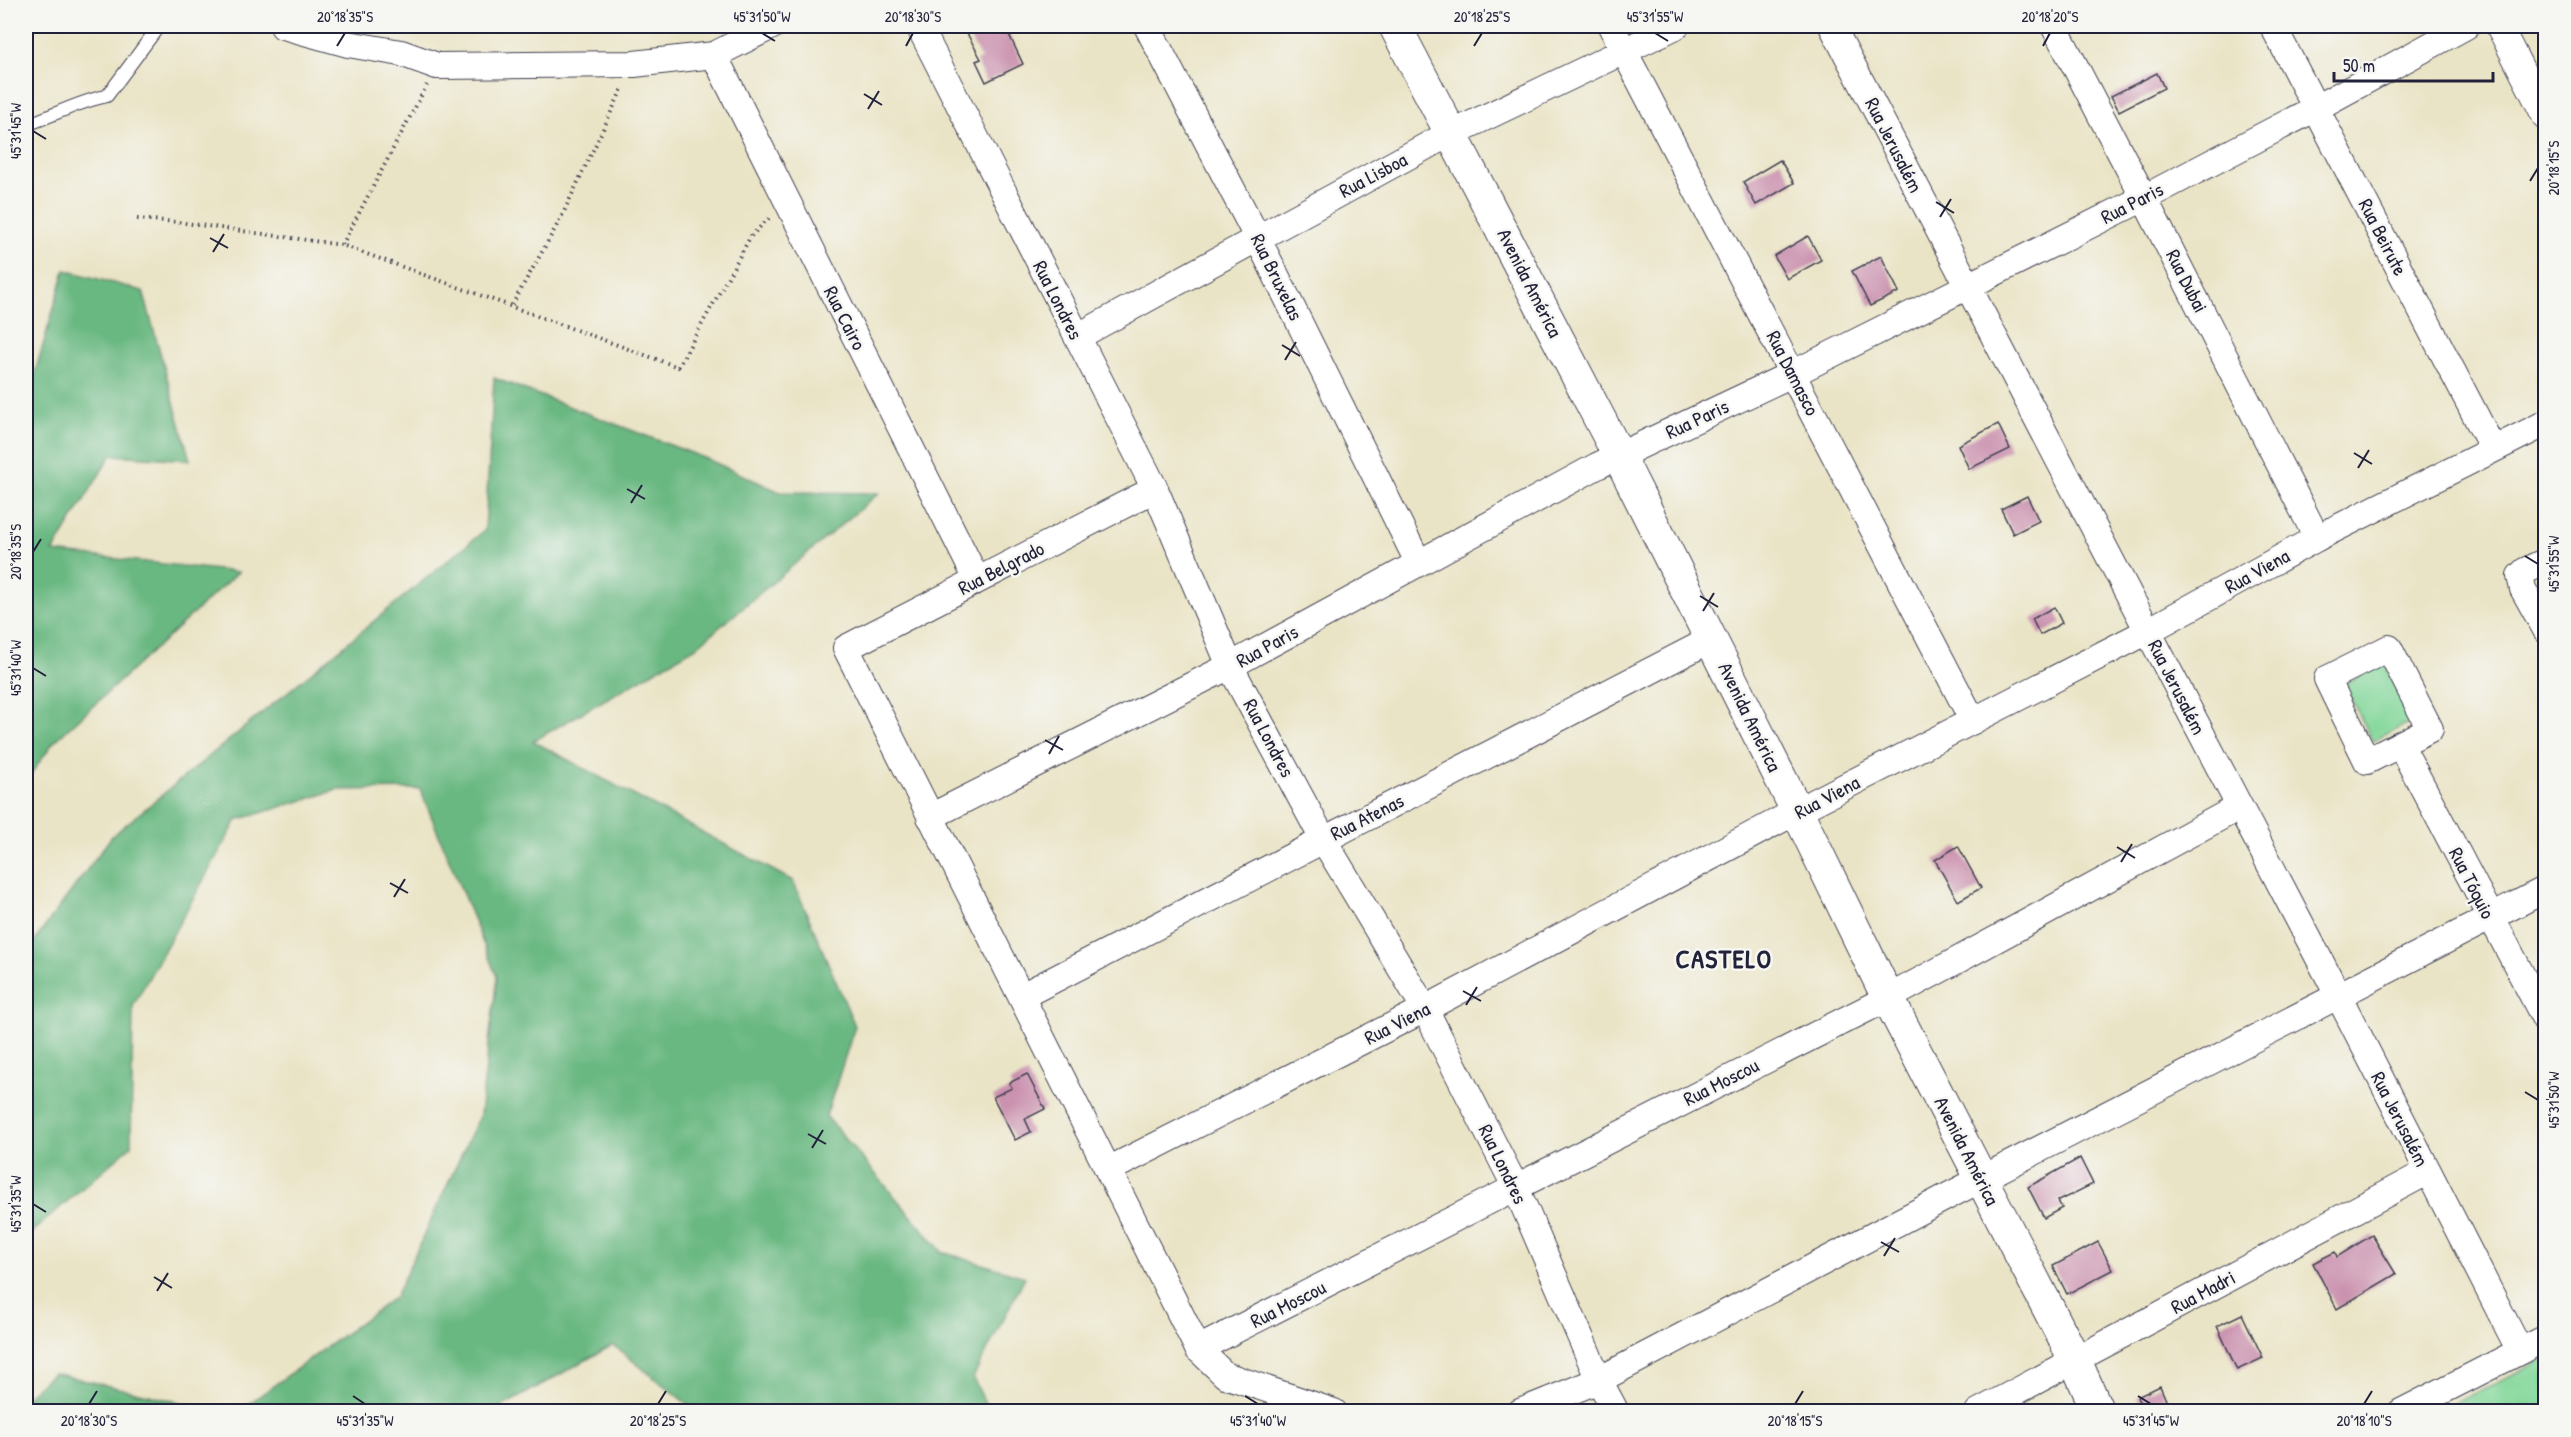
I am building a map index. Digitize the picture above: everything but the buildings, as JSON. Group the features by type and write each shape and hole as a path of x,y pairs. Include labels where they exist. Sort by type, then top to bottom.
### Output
{"street":[{"path":"283,26 348,44 401,53 437,66 634,64 714,55 772,26"},
{"name":"Rua Londres","path":"918,26 1155,489 1230,666 1323,839 1425,1009 1516,1188 1599,1380 1616,1412"},
{"name":"Rua Bruxelas","path":"1147,26 1257,237 1418,562"},
{"name":"Avenida América","path":"1395,26 1453,134 1712,639 1888,998 2075,1360 2098,1412"},
{"name":"Rua Damasco","path":"1611,26 1794,373 1973,721"},
{"name":"Rua Lisboa","path":"1077,337 1434,142 1676,26"},
{"name":"Rua Jerusalém","path":"1832,26 2338,995 2520,1351"},
{"name":"Rua Dubai","path":"2054,26 2317,538"},
{"name":"Rua Beirute","path":"2273,26 2493,449"},
{"name":"Rua Paris","path":"930,817 1230,666 1418,562 1619,456 1794,373 2144,198 2466,26"},
{"path":"2499,26 2546,118"},
{"name":"Rua Cairo","path":"714,55 977,580"},
{"name":"Rua Viena","path":"1108,1170 1425,1009 2148,630 2317,538 2546,423"},
{"name":"Rua Belgrado","path":"930,817 846,648 1155,489"},
{"path":"2546,561 2525,570 2520,576 2520,582 2546,630"},
{"name":"Rua Atenas","path":"1022,996 1712,639"},
{"path":"2389,648 2430,729 2400,744 2367,761 2327,680 2389,648"},
{"name":"Rua Tóquio","path":"2400,744 2490,919 2546,1021"},
{"name":"Rua Moscou","path":"1197,1349 1888,998 2239,807"},
{"path":"930,817 1022,996 1197,1349 1225,1375 1334,1412"},
{"path":"1520,1412 1599,1380 1982,1179 2546,889"},
{"name":"Rua Madri","path":"1978,1412 2427,1172"},
{"path":"2401,1412 2546,1338"}],"lane":[{"path":"26,125 88,100 107,96 159,26"}],"path":[{"path":"512,305 560,220 634,64"},
{"path":"342,245 437,66"},
{"path":"137,219 178,222 342,245 678,367 751,236 786,201"}],"green space":[{"path":"65,270 143,291 190,460 111,455 53,552 238,572 53,743 26,781 26,403"},
{"path":"494,378 707,459 780,492 879,493 695,648 533,741 793,881 855,1026 826,1116 942,1252 1025,1277 973,1378 989,1411 696,1411 613,1345 494,1411 239,1411 395,1297 480,1115 497,977 420,789 337,790 237,820 133,1006 131,1146 26,1237 27,951 112,836 485,530"},
{"path":"2384,663 2413,721 2373,741 2343,684"},
{"path":"2545,1359 2545,1411 2438,1411"},
{"path":"53,1373 218,1411 26,1411 26,1397"}],"district":[{"name":"CASTELO","path":"1724,959"}]}
